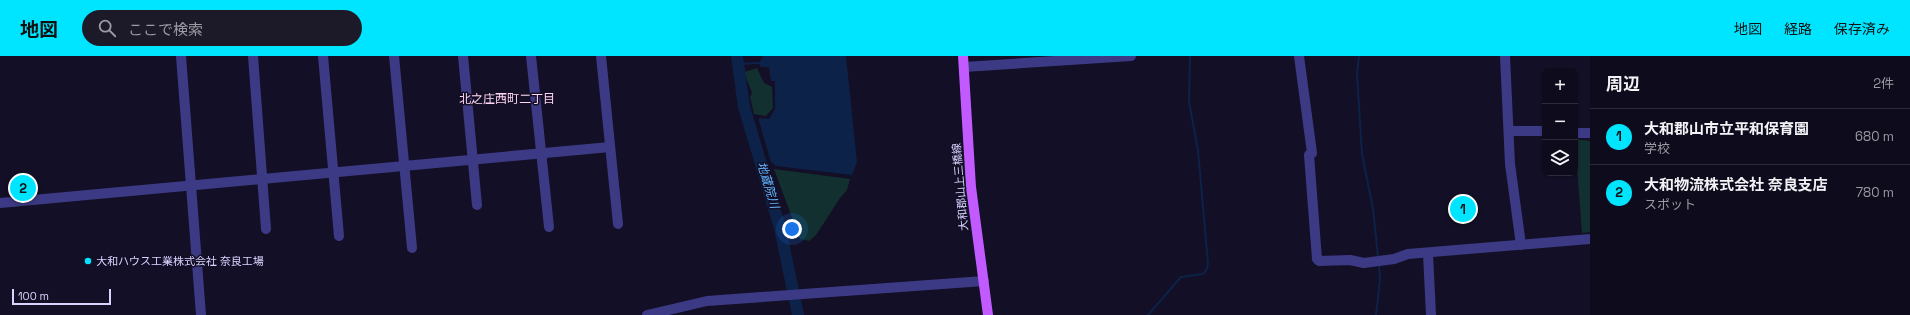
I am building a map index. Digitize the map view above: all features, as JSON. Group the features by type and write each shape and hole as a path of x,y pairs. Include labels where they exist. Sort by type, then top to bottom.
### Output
{"main road":[{"name":"大和郡山上三橋線","path":"963,56 971,187 988,315"}],"street":[{"path":"181,56 201,315"},
{"path":"253,56 266,229"},
{"path":"324,56 339,236"},
{"path":"394,56 412,248"},
{"path":"463,56 477,205"},
{"path":"532,56 549,227"},
{"path":"601,56 618,224"},
{"path":"964,67 1131,56"},
{"path":"1299,56 1312,153 1310,155 1317,259 1319,261 1350,260 1364,263 1408,254 1428,254 1590,239"},
{"path":"1505,56 1510,164 1521,245"},
{"path":"1509,131 1542,131"},
{"path":"1578,133 1590,133"},
{"path":"0,203 610,148"},
{"path":"1428,254 1431,315"},
{"path":"647,315 707,301 984,281"}],"green space":[{"path":"757,68 764,83 772,87 773,108 766,116 754,114 750,97 752,93 744,72"},
{"path":"1578,139 1590,141 1590,232 1582,233 1578,176"},
{"path":"774,169 850,179 847,190 840,198 816,235 809,241 800,239"}],"water":[{"path":"763,56 846,56 857,162 852,175 776,166 771,162 759,118 769,119 775,109 775,81 771,81 769,67 761,67 759,63"}],"waterway":[{"name":"地蔵院川","path":"737,56 744,107 780,228 798,315"},
{"path":"1148,315 1181,277 1203,274 1207,269 1208,263 1198,150 1189,102 1190,56"},
{"path":"1359,56 1357,74 1362,154 1373,209 1378,257"},
{"path":"738,64 759,63"},
{"path":"1376,315 1380,280 1379,264"}],"place":[{"name":"大和物流株式会社 奈良支店","path":"23,188"},
{"name":"大和郡山市立平和保育園","path":"1463,209"},
{"name":"大和ハウス工業株式会社 奈良工場","path":"88,261"}],"district":[{"name":"北之庄西町二丁目","path":"507,99"}]}
